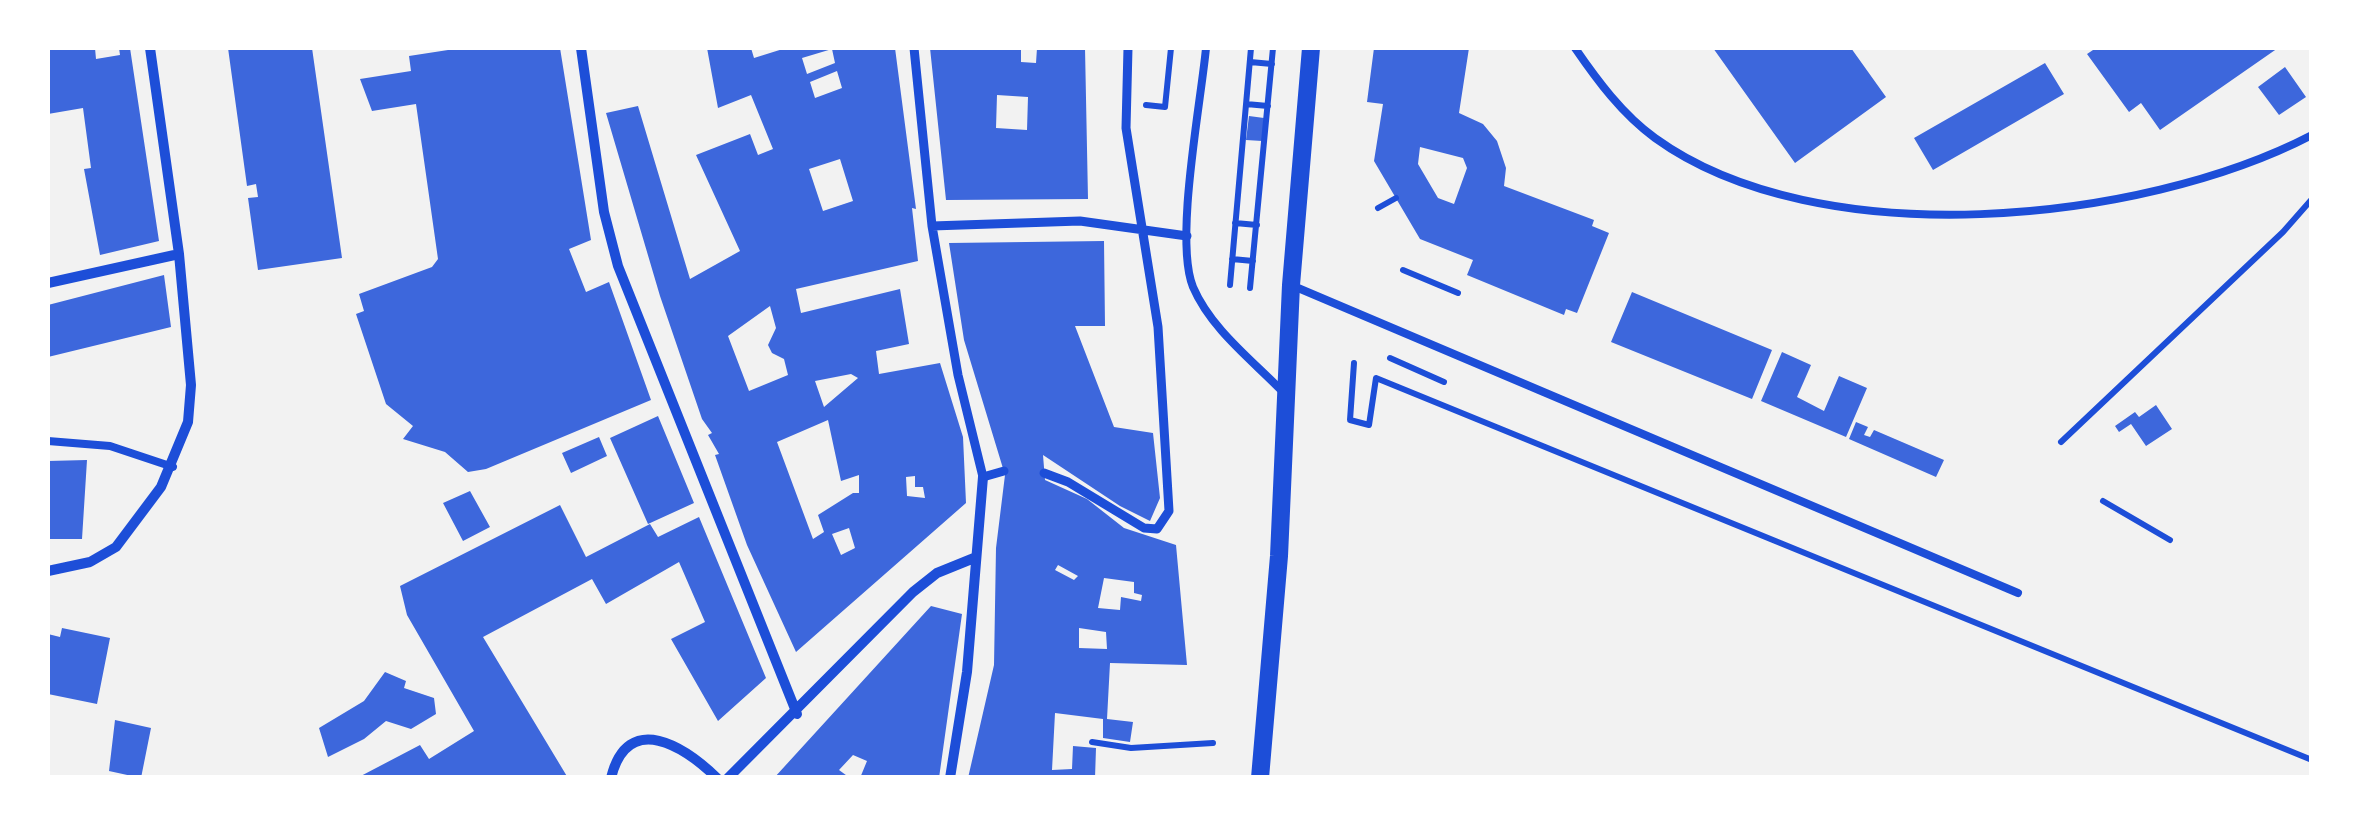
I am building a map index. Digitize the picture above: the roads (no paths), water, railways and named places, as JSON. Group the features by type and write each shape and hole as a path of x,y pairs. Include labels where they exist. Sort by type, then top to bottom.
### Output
{"street":[{"path":"48,571 90,562 116,547 149,506 172,467 188,422 191,385 179,254 150,48"},
{"path":"582,48 604,212 618,266 797,714"},
{"path":"914,48 932,226 958,375 983,476 967,672 950,778"},
{"path":"1044,473 1068,482 1144,528 1157,528 1169,511 1158,327 1125,103 1128,48"},
{"path":"1260,778 1291,285 1311,48"},
{"path":"932,226 1060,221 1187,236"},
{"path":"48,283 179,254"},
{"path":"983,476 1004,471"},
{"path":"728,778 797,714 913,592 937,573 974,558"},
{"path":"611,778 623,753 647,740 660,739 684,748 718,778"}],"lane":[{"path":"1206,48 1187,236 1190,278 1208,313 1287,396"},
{"path":"1575,48 1636,122 1677,152 1790,197 1862,212 2001,210 2152,192 2247,165 2312,135"},
{"path":"1291,285 2018,593"},
{"path":"48,440 110,446 172,467"}]}
